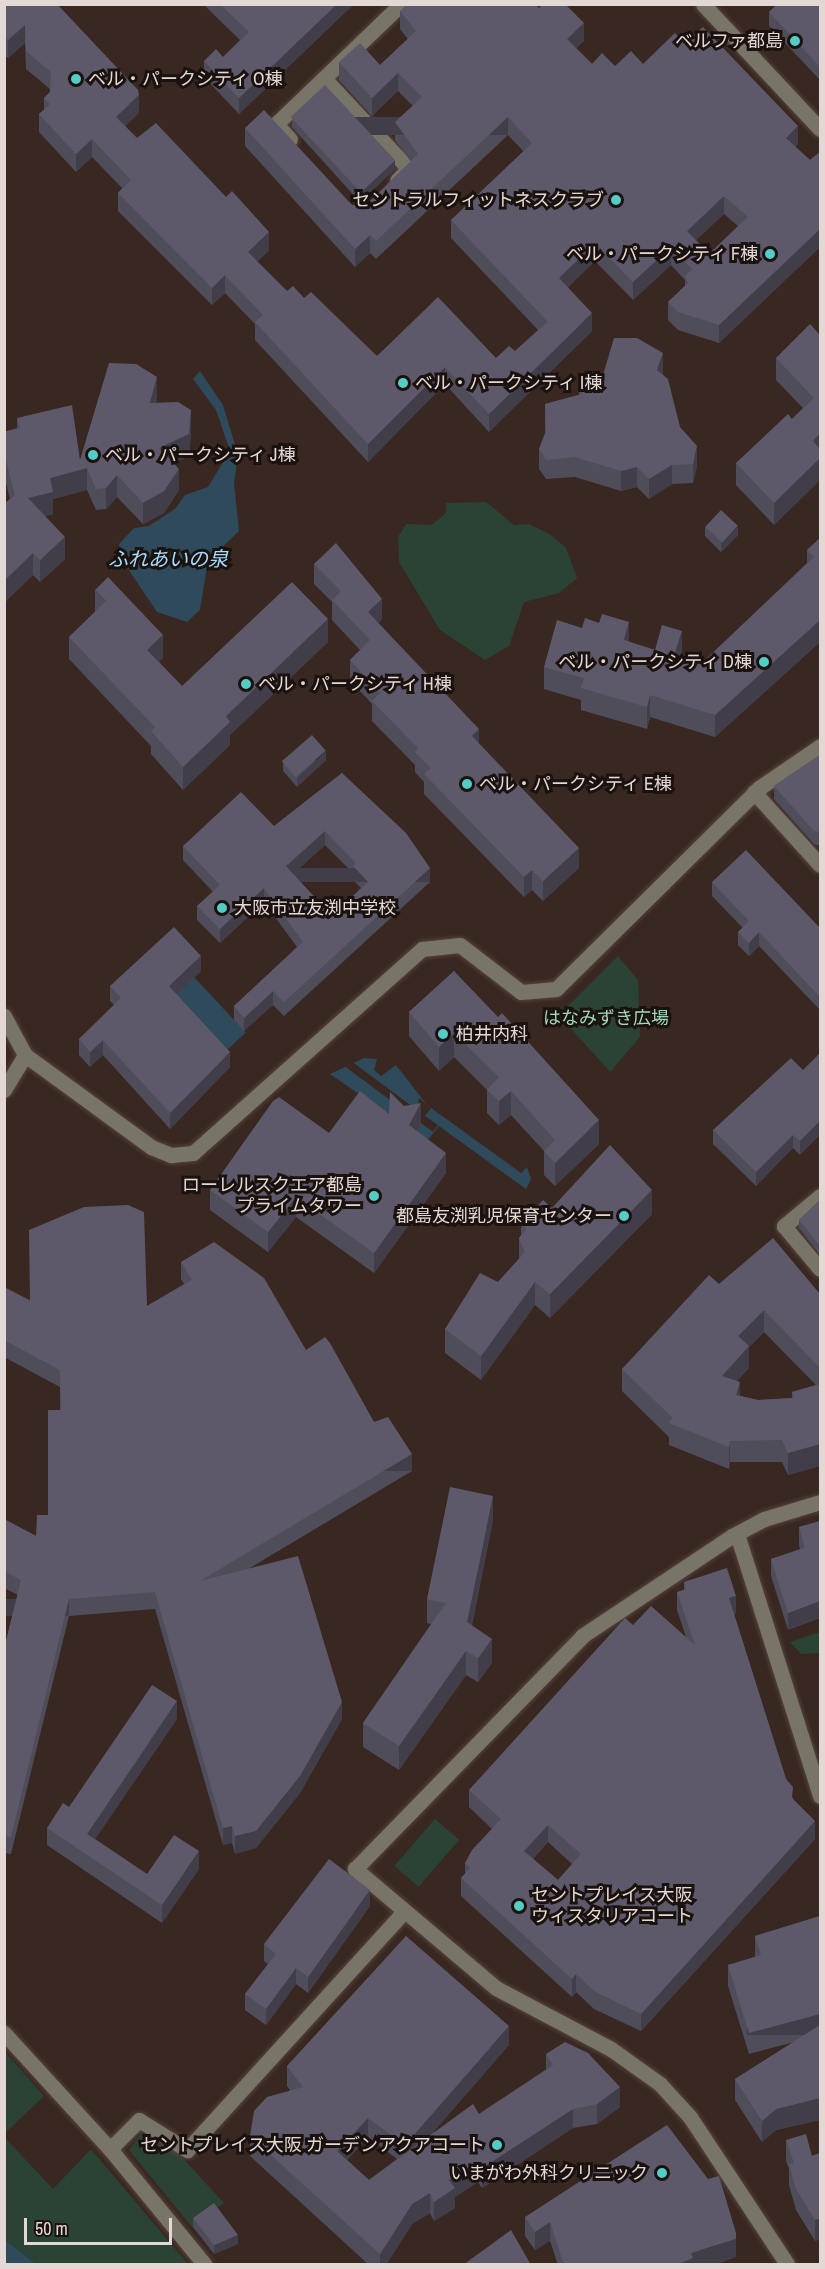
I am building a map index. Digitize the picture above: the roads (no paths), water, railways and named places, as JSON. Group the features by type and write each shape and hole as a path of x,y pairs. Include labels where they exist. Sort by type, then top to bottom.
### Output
{"street":[{"path":"299,149 276,124 401,4"},
{"path":"709,7 820,129"},
{"path":"324,78 409,169 384,192"},
{"path":"4,1016 25,1055 158,1152 193,1153 422,949 460,945 521,992 556,989 754,792 820,746"},
{"path":"754,792 818,859"},
{"path":"4,1090 25,1055"},
{"path":"820,1196 784,1226 820,1269"},
{"path":"787,2265 695,2124 660,2084 611,2049 496,1988 402,1914 355,1869 582,1636 736,1534 820,1502"},
{"path":"736,1534 820,1796"},
{"path":"110,2149 139,2120 187,2150 402,1914"},
{"path":"4,2033 110,2149 204,2265"}],"water":[{"name":"ふれあいの泉","path":"200,371 223,405 238,455 234,483 239,531 208,561 200,610 187,622 157,612 122,560 119,544 134,528 149,526 176,508 185,495 208,487 225,459 228,445 216,410 193,379"},
{"path":"194,977 246,1033 220,1056 168,1001"},
{"path":"364,1058 377,1059 374,1070 381,1076 396,1065 427,1105 521,1173 527,1167 531,1179 526,1189 439,1126 427,1141 330,1074"},
{"path":"5,2240 36,2264 5,2264"}],"place":[{"name":"ベルファ都島","path":"795,41"},
{"name":"ベル・パークシティ O棟","path":"76,79"},
{"name":"セントラルフィットネスクラブ","path":"616,200"},
{"name":"ベル・パークシティ F棟","path":"770,254"},
{"name":"ベル・パークシティ I棟","path":"403,383"},
{"name":"ベル・パークシティ J棟","path":"93,455"},
{"name":"ベル・パークシティ D棟","path":"764,662"},
{"name":"ベル・パークシティ H棟","path":"246,684"},
{"name":"ベル・パークシティ E棟","path":"467,784"},
{"name":"大阪市立友渕中学校","path":"222,908"},
{"name":"柏井内科","path":"443,1034"},
{"name":"ローレルスクエア都島 プライムタワー","path":"374,1196"},
{"name":"都島友渕乳児保育センター","path":"624,1216"},
{"name":"セントプレイス大阪 ウィスタリアコート","path":"519,1906"},
{"name":"セントプレイス大阪 ガーデンアクアコート","path":"497,2145"},
{"name":"いまがわ外科クリニック","path":"662,2173"}],"park label":[{"name":"はなみずき広場","path":"606,1018"}]}
